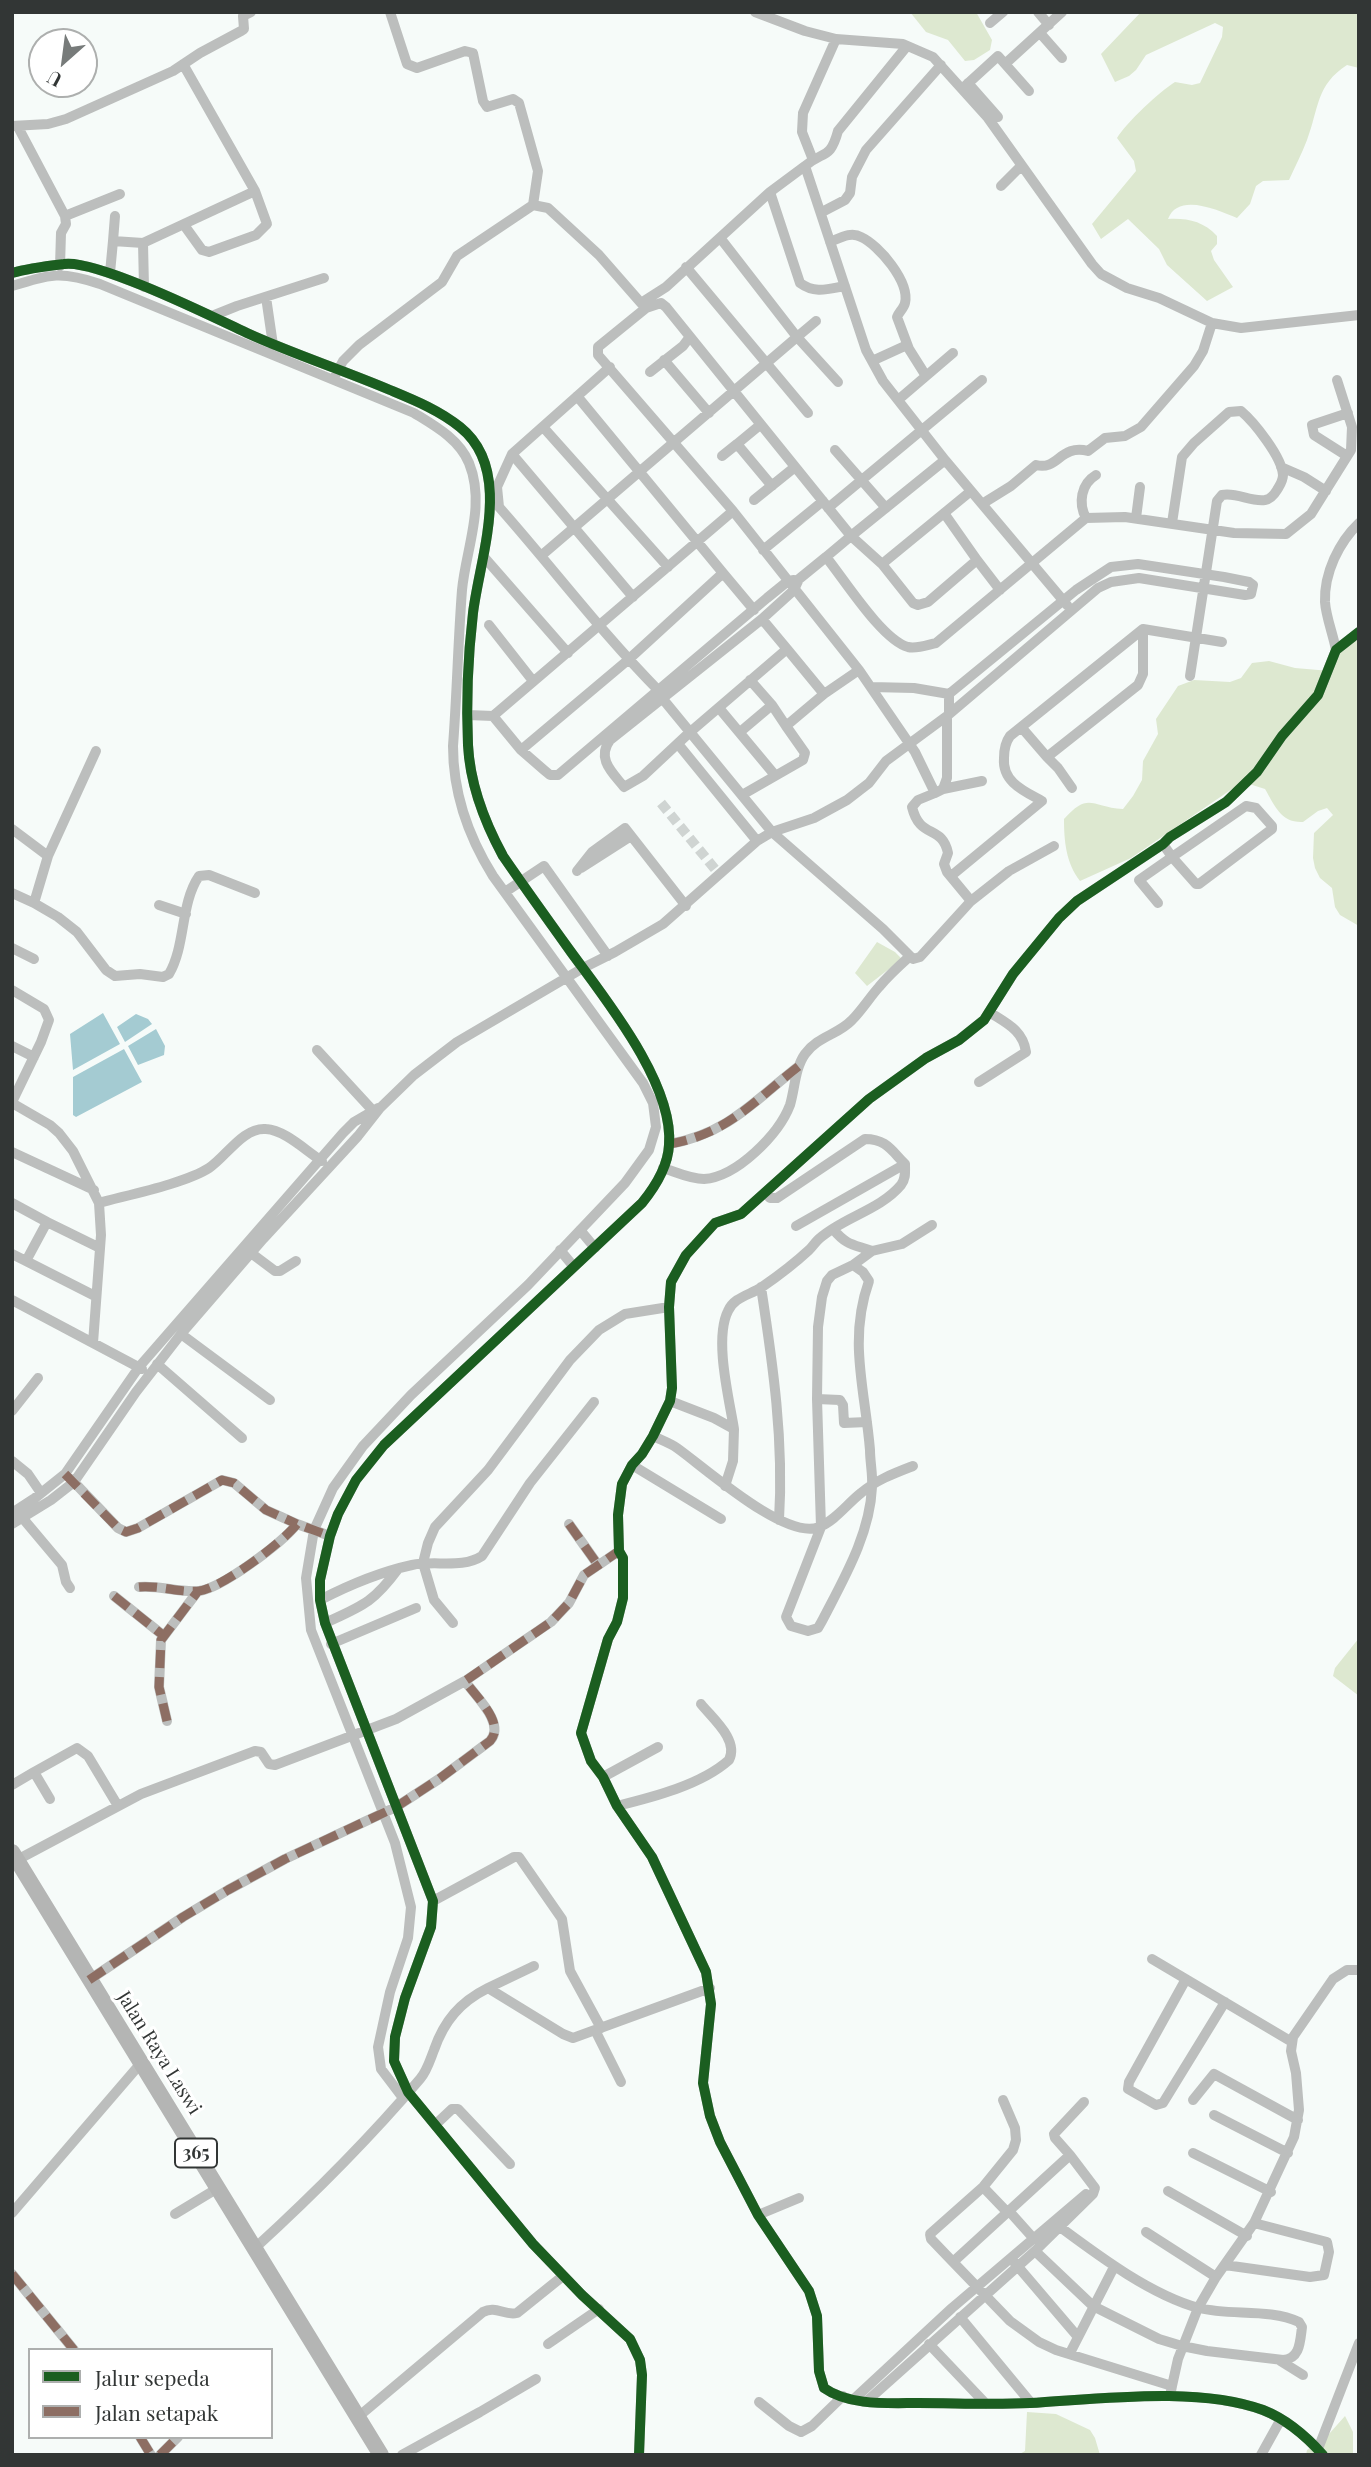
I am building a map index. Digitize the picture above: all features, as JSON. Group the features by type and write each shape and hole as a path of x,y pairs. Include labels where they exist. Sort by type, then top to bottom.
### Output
{"main road":[{"name":"Jalan Raya Laswi","path":"15,1856 358,2417 374,2452"}],"street":[{"path":"60,266 61,233 66,223 65,216 15,127 48,124 91,109 173,71 241,32 244,29 243,16 251,12"},
{"path":"390,12 407,64 412,68 465,51 473,53 486,107 513,99 519,103 538,171 533,205"},
{"path":"755,12 805,31 836,39 907,46 933,57 998,117"},
{"path":"990,23 1003,12"},
{"path":"1038,12 1049,24"},
{"path":"1005,64 1062,12"},
{"path":"1040,33 1062,58"},
{"path":"836,39 803,113 802,132 830,242 866,350 883,382 1072,610"},
{"path":"907,46 838,131 833,148 770,192 721,239 598,347 598,355 733,511 859,670 939,791"},
{"path":"965,85 999,56 1029,91"},
{"path":"183,64 255,191 267,224 256,235 206,252 184,225"},
{"path":"822,212 845,200 850,193 852,177 866,150 941,65"},
{"path":"965,85 1020,166 1101,274 1127,288 1159,298 1212,323 1241,328 1359,315"},
{"path":"1001,186 1020,166"},
{"path":"113,241 143,243 255,191"},
{"path":"770,192 800,283 817,291 845,286"},
{"path":"65,216 120,194"},
{"path":"336,375 359,345 442,282 457,256 533,205 548,208 600,255 644,306"},
{"path":"110,273 115,216"},
{"path":"830,242 847,234 860,236 883,254 897,273 905,295 905,306 897,317 908,345 926,376"},
{"path":"721,239 797,337 838,382"},
{"path":"143,243 144,287"},
{"path":"12,273 64,264 110,273 212,316 336,375 414,413 449,436 468,462 475,487 475,513 463,585 453,771 464,816 481,856 514,888 575,973 653,1103 656,1119 654,1139 646,1156 625,1183 485,1338 383,1445 356,1480 338,1514 322,1533 306,1578 311,1630 360,1732 390,1810 407,1885 412,1919 383,2017 378,2056 385,2075 435,2125 533,2244 630,2339 640,2360 643,2392 639,2455"},
{"path":"686,267 808,413"},
{"path":"12,286 56,274 78,277 442,414 461,428 478,446 487,467 490,498 484,557 473,612 468,715 473,786 514,888 575,973 609,1004 652,1074 667,1115 669,1144 663,1168 642,1203 594,1247 411,1396 347,1465 323,1507 320,1600 325,1623 360,1732 390,1810 433,1901 431,1927 405,1998 394,2049 394,2061 406,2095"},
{"path":"212,316 324,278"},
{"path":"266,297 273,345"},
{"path":"644,306 661,303 851,536 882,564 913,603 918,605 928,602 977,560"},
{"path":"542,555 817,321"},
{"path":"982,504 1037,465 1048,466 1071,450 1088,451 1105,438 1125,436 1141,427 1194,366 1203,351 1212,323"},
{"path":"650,372 689,338"},
{"path":"872,361 908,345"},
{"path":"898,400 953,353"},
{"path":"664,360 709,412"},
{"path":"610,367 512,454 497,487 499,507 542,555 599,627 660,694 772,832 915,960 971,901 1009,872 1054,846"},
{"path":"762,550 862,480 982,380"},
{"path":"826,557 879,624 896,641 910,647 936,643 1086,518 1136,518 1212,530 1286,534 1311,514 1350,450 1352,427 1337,380"},
{"path":"577,396 754,610"},
{"path":"1172,523 1182,457 1229,411 1244,413 1281,467 1282,481 1273,496 1268,499 1256,500 1231,493 1222,495 1217,501 1190,676"},
{"path":"1347,456 1314,435 1312,425 1348,413"},
{"path":"722,457 760,425"},
{"path":"543,427 668,567"},
{"path":"737,444 772,486"},
{"path":"835,450 886,508"},
{"path":"512,454 633,597"},
{"path":"788,649 643,776 624,787 604,759 604,752 610,740 754,610 799,579 946,460"},
{"path":"754,499 795,467"},
{"path":"1281,467 1326,491"},
{"path":"1086,518 1082,511 1083,493 1088,480 1096,475"},
{"path":"1136,518 1140,487"},
{"path":"882,564 971,491"},
{"path":"468,715 493,716 733,511"},
{"path":"944,513 1000,590"},
{"path":"1336,650 1325,603 1328,576 1337,553 1351,530 1359,523"},
{"path":"484,557 568,653"},
{"path":"16,1512 74,1482 149,1374 251,1253 319,1159 351,1125 375,1111 433,1058 663,924 757,841 772,832 814,818 847,800 869,783 886,761 948,715 1098,589 1126,578 1245,594 1251,594 1253,585 1249,582 1138,564 1111,567 1091,579 949,694 948,715 947,778 939,791"},
{"path":"521,750 628,660 723,573"},
{"path":"493,716 521,750 550,775 558,775 660,694 762,619 791,585"},
{"path":"762,619 824,694"},
{"path":"489,625 533,681"},
{"path":"1048,757 1138,685 1143,674 1143,629"},
{"path":"951,876 1042,801 1017,787 1004,769 1006,742 1022,728 1143,629 1222,642"},
{"path":"1171,2391 1031,2403 986,2404 867,2401 830,2392 821,2385 817,2316 809,2291 758,2215 720,2142 705,2098 703,2083 710,2024 710,1988 695,1946 652,1857 617,1806 603,1777 591,1761 581,1733 586,1708 623,1598 623,1558 619,1551 618,1515 622,1484 653,1436 670,1401 672,1388 668,1307 671,1282 680,1263 715,1223 741,1214 869,1099 926,1058 959,1040 984,1020 1019,966 1059,918 1077,901 1226,802 1257,772 1282,736 1318,695 1336,650 1359,632"},
{"path":"786,726 824,694 859,670"},
{"path":"742,795 804,757 801,748 772,705 750,680"},
{"path":"872,687 914,688 949,694"},
{"path":"740,732 772,705"},
{"path":"719,708 774,774"},
{"path":"1022,728 1058,768 1072,789"},
{"path":"678,744 757,841"},
{"path":"34,903 48,856 96,751"},
{"path":"971,901 945,868 948,853 943,840 937,834 919,826 912,807 918,800 939,791 982,781"},
{"path":"744,823 749,804"},
{"path":"1158,903 1139,880 1172,857 1246,806 1256,808 1272,826 1270,832 1199,884 1192,882 1172,857 1163,844"},
{"path":"631,836 577,871 592,852 625,828 686,906"},
{"path":"12,829 48,856"},
{"path":"514,888 544,866 608,956"},
{"path":"12,893 69,925 86,941 106,970 121,977 140,974 168,975 195,883 203,875 219,878 255,893"},
{"path":"159,905 186,914"},
{"path":"12,948 34,959"},
{"path":"669,1144 697,1138 727,1125 748,1110 799,1066 813,1045 850,1023 880,985 909,957"},
{"path":"12,990 39,1004 48,1016 47,1028 12,1103 59,1133 73,1151 99,1203 100,1248 93,1343"},
{"path":"979,1082 1026,1052 1018,1031 989,1012"},
{"path":"12,1046 34,1058"},
{"path":"317,1050 375,1111"},
{"path":"663,1168 689,1177 706,1178 723,1173 747,1158 783,1120 799,1066"},
{"path":"12,1524 16,1512 65,1474 139,1367 277,1215 358,1136 375,1111"},
{"path":"99,1203 204,1171 247,1134 257,1129 273,1130 330,1165"},
{"path":"725,1486 733,1461 734,1429 724,1352 724,1323 733,1303 761,1287 833,1229 865,1212 900,1186 905,1178 905,1164 887,1145 877,1139 865,1139 777,1198 770,1198 765,1193"},
{"path":"12,1152 94,1190"},
{"path":"796,1226 905,1164"},
{"path":"12,1203 100,1248"},
{"path":"26,1261 47,1222"},
{"path":"853,1265 863,1272 869,1281 861,1304 857,1338 873,1484 868,1515 843,1580 818,1628 803,1630 789,1625 786,1617 821,1527 818,1327 827,1281 832,1275 853,1265 872,1251 902,1244 932,1225"},
{"path":"833,1229 849,1246 872,1251"},
{"path":"581,1230 594,1247"},
{"path":"562,1252 572,1265"},
{"path":"251,1253 275,1271 296,1261"},
{"path":"12,1254 95,1296"},
{"path":"761,1287 779,1424 779,1520"},
{"path":"14,1303 149,1374"},
{"path":"453,1623 434,1600 423,1563 435,1527 488,1470 584,1344 599,1330 625,1314 668,1307"},
{"path":"181,1334 270,1400"},
{"path":"157,1364 242,1438"},
{"path":"12,1410 38,1378"},
{"path":"411,1396 422,1407"},
{"path":"817,1399 840,1400 845,1423 867,1422"},
{"path":"670,1401 734,1429"},
{"path":"320,1600 398,1569 423,1563 470,1562 482,1556 530,1483 594,1402"},
{"path":"653,1436 675,1446 725,1486 779,1520 801,1528 821,1527 873,1484 914,1466"},
{"path":"372,1437 383,1445"},
{"path":"12,1461 28,1474 41,1493"},
{"path":"632,1465 721,1519"},
{"path":"65,1474 118,1528 126,1532 138,1528 222,1480 234,1483 266,1510 322,1533"},
{"path":"16,1512 62,1565 70,1588"},
{"path":"139,1587 157,1586 198,1591 214,1585 280,1542 297,1524"},
{"path":"569,1524 598,1564"},
{"path":"15,1856 162,1786 253,1752 260,1752 269,1763 275,1765 422,1706 465,1681 551,1622 569,1603 584,1575 619,1551"},
{"path":"325,1623 370,1601 398,1569"},
{"path":"167,1721 159,1688 161,1640 198,1591"},
{"path":"114,1596 164,1636"},
{"path":"331,1644 416,1608"},
{"path":"89,1980 228,1890 285,1859 390,1810 452,1770 494,1736 495,1723 465,1681"},
{"path":"617,1806 662,1794 718,1768 729,1760 732,1755 731,1743 701,1704"},
{"path":"603,1777 658,1747"},
{"path":"12,1785 77,1748 88,1756 118,1806"},
{"path":"34,1772 50,1799"},
{"path":"433,1901 514,1857 519,1857 562,1919 570,1971 621,2082"},
{"path":"1152,1959 1292,2042"},
{"path":"256,2248 301,2207 424,2074 449,2017 466,2001 534,1966"},
{"path":"1171,2391 1182,2346 1198,2308 1254,2223 1288,2153 1298,2120 1292,2042 1333,1979 1347,1970 1359,1969"},
{"path":"1186,1979 1129,2082 1128,2089 1133,2094 1156,2105 1163,2103 1224,2002"},
{"path":"488,1988 566,2036 578,2037 710,1988"},
{"path":"12,2213 141,2063"},
{"path":"1193,2100 1214,2074 1298,2120"},
{"path":"1003,2100 1015,2128 1016,2140 1007,2159 982,2187 930,2233 931,2239 980,2292 1030,2337 1052,2348 1171,2391 1264,2410 1281,2419 1320,2452 1359,2343"},
{"path":"759,2402 789,2426 802,2432 1015,2263 1035,2251 1095,2191 1054,2135 1084,2102"},
{"path":"435,2125 452,2109 458,2109 510,2164"},
{"path":"1214,2115 1288,2153"},
{"path":"1193,2153 1271,2192"},
{"path":"953,2262 1070,2155"},
{"path":"982,2187 1034,2239"},
{"path":"1015,2263 1034,2239 1094,2187"},
{"path":"175,2214 218,2188"},
{"path":"1168,2191 1247,2235"},
{"path":"758,2215 799,2198"},
{"path":"1225,2265 1310,2277 1323,2276 1329,2252 1327,2242 1254,2223"},
{"path":"1035,2251 1093,2306 1148,2333 1182,2346 1231,2355 1279,2360 1291,2360 1296,2356 1302,2328 1299,2322 1281,2316 1198,2308 1114,2267 1060,2227"},
{"path":"1146,2232 1216,2277"},
{"path":"1015,2263 1078,2337"},
{"path":"1070,2353 1114,2267"},
{"path":"12,2274 72,2348"},
{"path":"358,2417 483,2312 492,2309 517,2313 563,2276"},
{"path":"867,2401 960,2317 980,2292"},
{"path":"548,2344 599,2309"},
{"path":"960,2317 1031,2403"},
{"path":"929,2344 986,2404"},
{"path":"1279,2360 1303,2375"},
{"path":"402,2455 536,2379"},
{"path":"1261,2455 1281,2419"},
{"path":"141,2439 151,2455"},
{"path":"160,2455 176,2439"}],"green space":[{"path":"910,12 976,12 992,40 990,50 974,60 965,61 948,40 926,32"},
{"path":"1141,12 1359,12 1359,68 1347,65 1324,89 1307,140 1289,180 1263,181 1256,186 1250,204 1237,218 1199,205 1189,205 1180,206 1168,219 1194,222 1217,236 1217,244 1211,251 1214,260 1233,287 1207,301 1167,265 1159,249 1128,219 1101,239 1092,224 1136,171 1134,161 1117,138 1144,108 1175,82 1192,85 1200,83 1222,37 1223,27 1215,23 1146,55 1136,70 1115,82 1101,54"},
{"path":"1350,637 1359,642 1359,926 1340,915 1335,907 1332,888 1320,878 1315,868 1314,833 1333,815 1327,808 1303,822 1289,820 1276,807 1265,789 1246,783 1232,789 1131,858 1080,881 1067,852 1064,819 1072,810 1085,803 1123,809 1142,780 1143,761 1158,734 1156,719 1178,686 1194,680 1230,682 1241,678 1252,663 1269,661 1295,668 1330,671 1336,648"},
{"path":"877,942 902,959 867,986 855,973"},
{"path":"1359,1638 1359,1696 1333,1676 1335,1668"},
{"path":"1027,2412 1056,2414 1090,2430 1100,2455 1018,2455 1025,2451"},
{"path":"1345,2416 1353,2432 1353,2455 1306,2455 1307,2450 1329,2434"}],"water":[{"path":"103,1013 120,1044 73,1070 70,1034"},
{"path":"136,1014 148,1019 152,1024 125,1042 117,1027"},
{"path":"156,1029 165,1046 164,1055 138,1065 128,1046"},
{"path":"124,1049 142,1082 76,1117 73,1115 73,1077"}],"tunnel":[{"path":"661,803 719,874"}],"marked path":[{"path":"669,1144 690,1139 724,1124 799,1066"},
{"path":"65,1474 118,1528 126,1532 138,1528 222,1480 234,1483 266,1510 297,1524"},
{"path":"139,1587 192,1591 209,1588 251,1564 297,1524 330,1536"},
{"path":"569,1524 598,1565"},
{"path":"89,1980 228,1890 285,1859 396,1807 490,1741 494,1734 492,1718 465,1681 551,1622 569,1603 584,1575 619,1551"},
{"path":"167,1721 159,1687 161,1640 198,1591"},
{"path":"114,1596 164,1636"},
{"path":"12,2274 72,2348"},
{"path":"141,2439 151,2455"},
{"path":"160,2455 176,2439"}],"cycle path":[{"path":"12,273 64,264 80,265 127,279 264,341 435,410 460,427 476,445 486,466 490,490 489,515 473,613 468,679 468,745 475,788 484,816 503,856 619,1018 649,1070 661,1096 668,1121 668,1153 660,1176 642,1203 384,1445 356,1480 330,1536 320,1580 320,1600 325,1623 433,1901 431,1927 405,1998 395,2037 394,2061 408,2092 533,2244 582,2295 630,2339 640,2360 642,2375 639,2455"},
{"path":"1323,2455 1280,2418 1263,2410 1209,2398 1148,2396 1016,2404 882,2403 845,2398 824,2388 819,2371 817,2316 809,2291 758,2215 720,2142 710,2116 703,2083 711,2004 706,1972 652,1857 617,1806 603,1777 591,1761 581,1733 608,1639 617,1622 623,1598 623,1558 619,1551 618,1515 622,1484 653,1436 670,1401 671,1282 686,1255 715,1223 741,1214 869,1099 926,1058 959,1040 984,1020 1013,974 1059,918 1077,901 1226,802 1257,772 1282,736 1318,695 1336,650 1359,632"}]}
